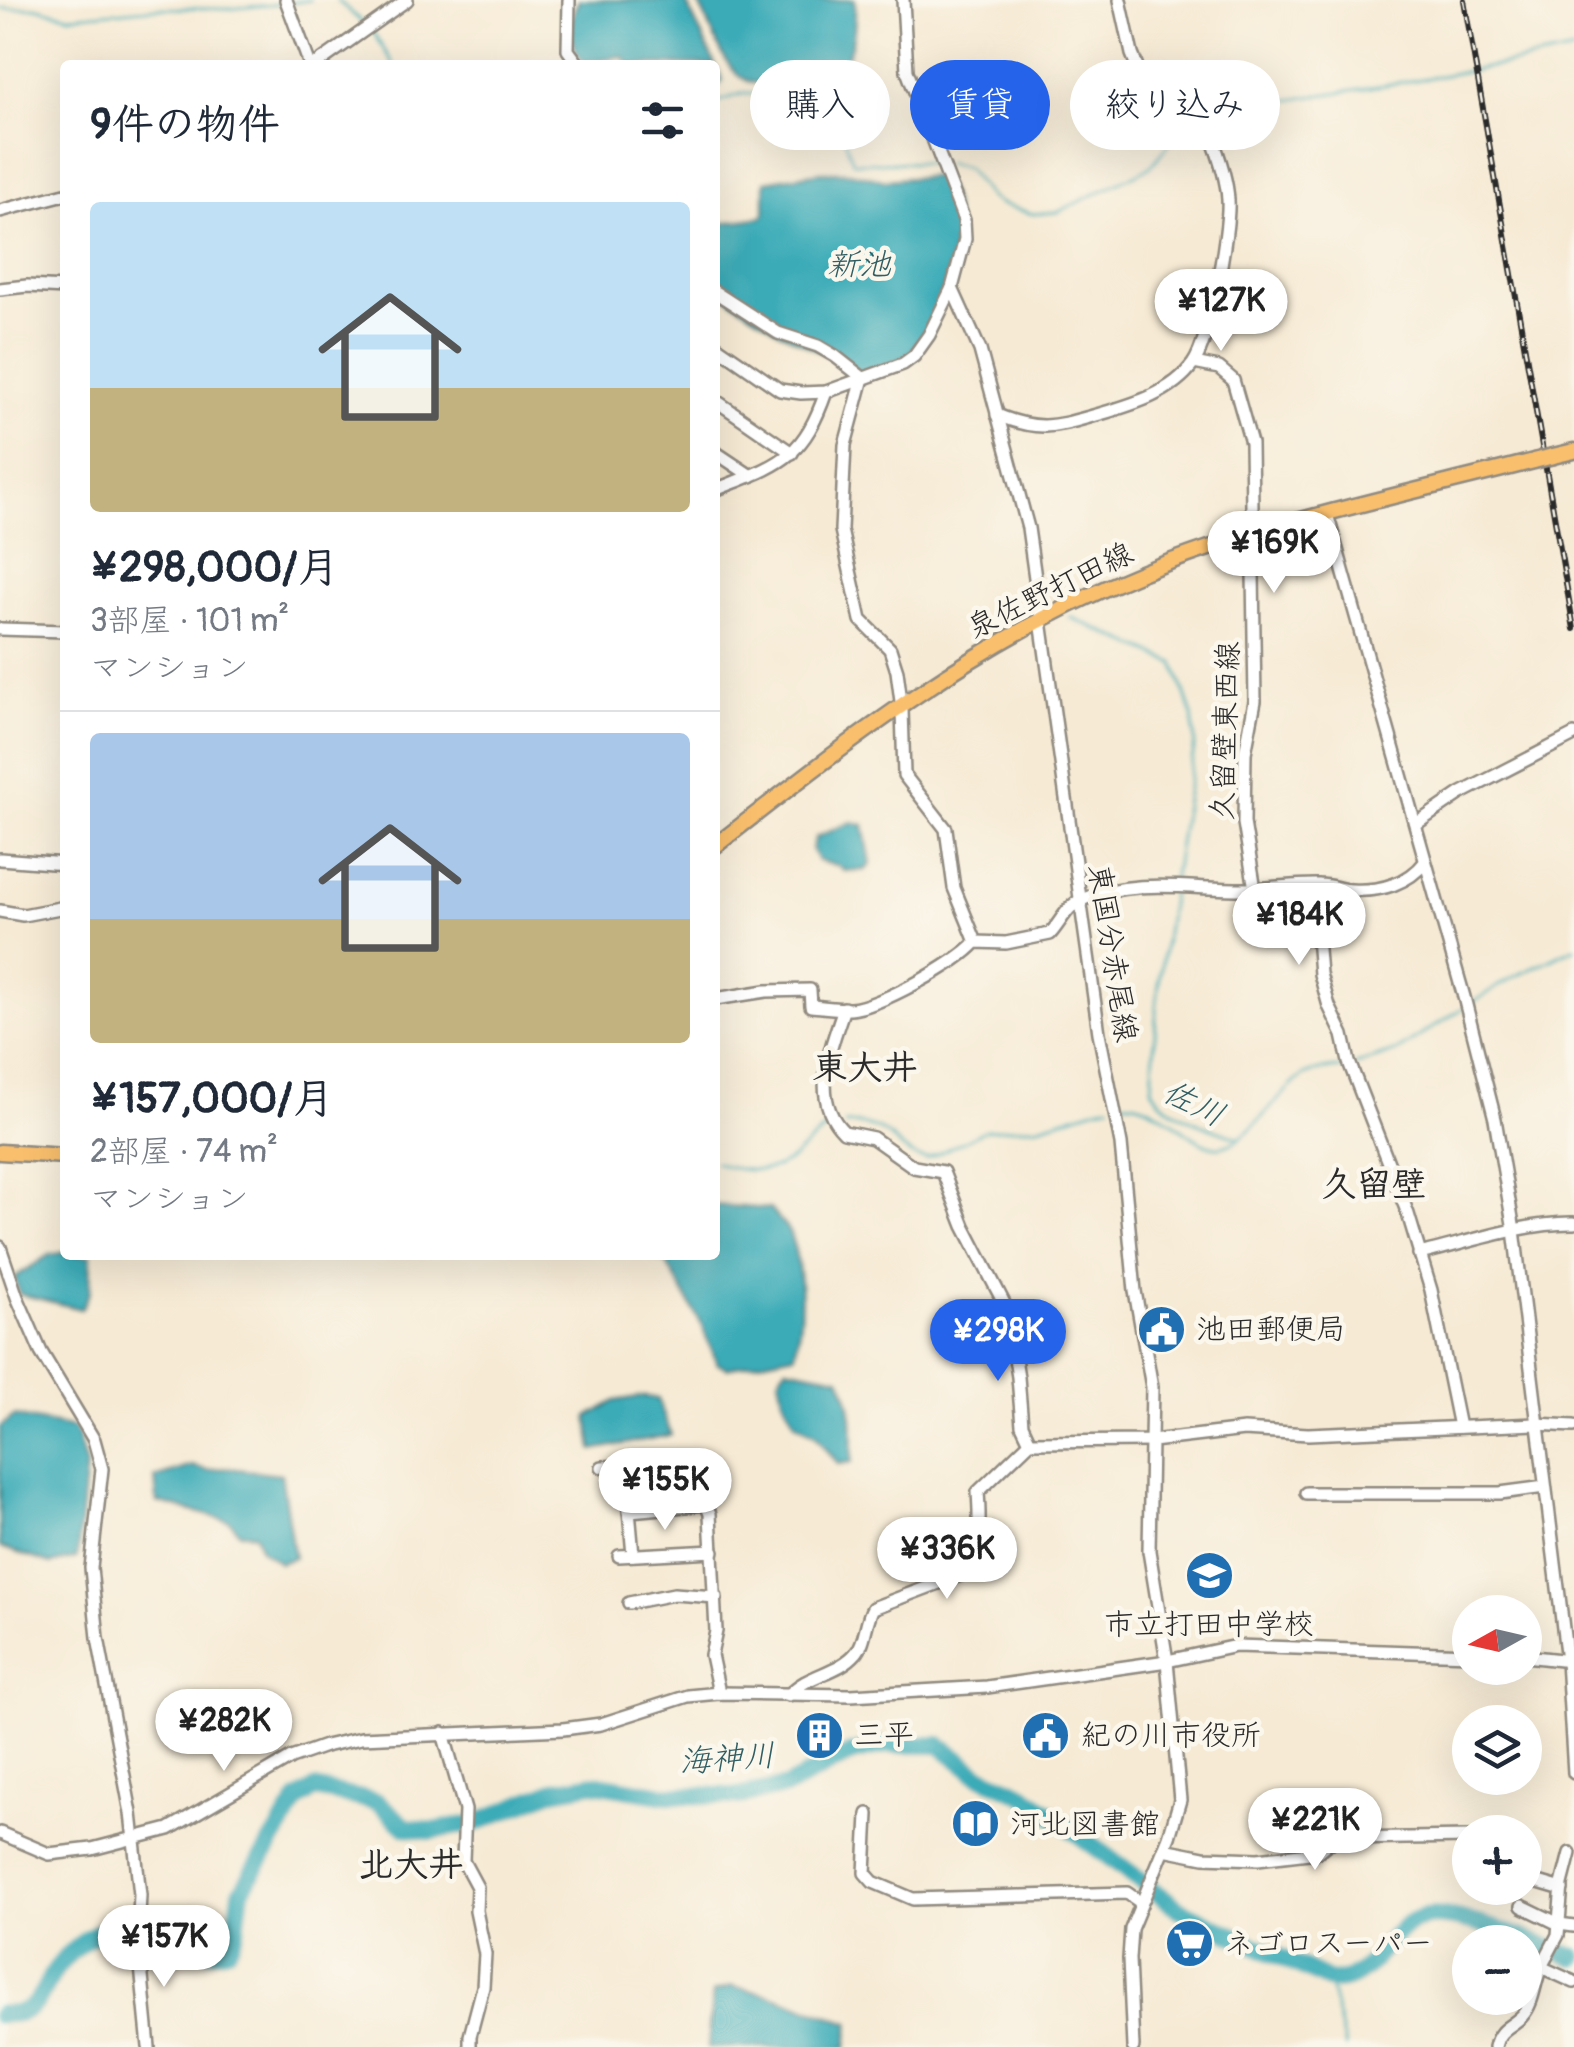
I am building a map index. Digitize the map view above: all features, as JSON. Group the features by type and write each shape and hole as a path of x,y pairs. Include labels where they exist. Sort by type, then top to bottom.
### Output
{"main road":[{"name":"泉佐野打田線","path":"720,842 902,702 1040,620 1142,572 1327,514 1574,451"},
{"path":"0,1152 60,1156"}],"street":[{"path":"320,60 407,0"},
{"path":"569,0 568,50 575,60"},
{"path":"720,348 780,390 826,392 902,364 914,356 929,335 952,288 965,239 964,220 907,71 903,0"},
{"path":"997,415 1019,424 1050,428 1157,394 1194,363 1205,342 1228,198 1210,133 1154,110 1132,54 1120,0"},
{"path":"286,2 310,60"},
{"path":"0,211 60,195"},
{"path":"0,290 26,286 60,288"},
{"name":"東国分赤尾線","path":"952,288 980,350 1028,528 1079,900 1125,1172 1135,1290 1152,1387 1149,1551 1166,1661 1180,1800 1131,1928 1133,2047"},
{"path":"720,295 778,333 835,356 862,378"},
{"name":"久留壁東西線","path":"1194,363 1226,373 1233,380 1250,443 1256,700 1245,753 1244,823 1255,889"},
{"path":"862,378 846,445 842,530 861,620 890,648 902,702 904,775 946,829 954,888 976,942"},
{"path":"720,488 792,453 813,428 826,392"},
{"path":"720,403 792,453"},
{"path":"720,455 751,476"},
{"path":"1327,514 1464,997 1494,1119 1514,1230 1544,1487 1570,1661 1574,1773"},
{"path":"0,628 60,631"},
{"path":"1416,824 1460,794 1574,736"},
{"path":"0,859 60,864"},
{"path":"720,998 766,991 810,990 811,1006 851,1009 886,998 954,960 976,942 1006,943 1050,934 1079,900 1153,886 1255,889 1321,885 1354,891 1401,883 1414,877 1426,861"},
{"path":"1272,888 1283,934 1317,937 1320,974 1329,1006 1408,1214 1440,1325 1460,1427"},
{"path":"0,911 23,915 60,908"},
{"path":"844,1008 825,1070 829,1111 838,1126 874,1138 914,1166 943,1172 964,1226 1007,1309 1022,1425 1030,1442"},
{"path":"1419,1254 1514,1230 1554,1222 1574,1223"},
{"path":"0,1247 41,1352 94,1440 102,1469 91,1568 98,1638 113,1704 116,1748 134,1840 149,2047"},
{"path":"789,1696 800,1682 839,1666 859,1651 866,1619 873,1608 960,1575 971,1566 978,1535 978,1492 1030,1442 1152,1441 1244,1430 1308,1434 1536,1424 1574,1426"},
{"path":"602,1467 681,1464 686,1506"},
{"path":"625,1466 629,1511 626,1556 713,1550"},
{"path":"1306,1493 1500,1493 1544,1487"},
{"path":"629,1511 706,1504 716,1597 711,1655 719,1693"},
{"path":"629,1603 674,1594 716,1597"},
{"path":"0,1833 49,1854 134,1840 169,1830 292,1758 325,1746 361,1738 601,1724 688,1696 789,1696 987,1687 1166,1661 1236,1646 1452,1653"},
{"path":"1542,1658 1570,1661"},
{"path":"442,1733 465,1816 463,1861 478,1887 476,1911 484,1954 483,1987 470,2047"},
{"path":"868,1814 865,1873 872,1882 913,1900 1127,1893 1140,1902"},
{"path":"1164,1849 1204,1858 1258,1859 1317,1852 1328,1843 1345,1838 1452,1836"},
{"path":"1542,1965 1558,1935 1570,1853"},
{"path":"1542,1883 1562,1889"},
{"path":"1522,1906 1559,1924 1574,1926"},
{"path":"1542,1967 1574,1982"},
{"path":"1494,2047 1499,2033 1522,2015"}],"water":[{"path":"579,0 685,0 713,60 626,60 623,56 582,60 571,32"},
{"path":"697,0 855,0 854,28 844,60 750,60 750,82 733,70"},
{"name":"新池","path":"820,172 849,172 885,180 938,176 949,193 955,214 955,239 944,291 911,352 891,364 861,372 779,331 720,292 720,223 762,217 765,181"},
{"path":"852,822 864,825 871,864 865,870 844,871 818,861 812,849 816,837"},
{"path":"720,1205 770,1209 788,1231 798,1264 800,1324 795,1354 727,1368 717,1363 702,1325 666,1262 660,1260 720,1260"},
{"path":"60,1253 60,1260 91,1260 90,1292 81,1309 19,1294 15,1277 49,1255"},
{"path":"786,1367 840,1377 852,1418 852,1462 838,1464 816,1435 795,1422 783,1398 779,1378"},
{"path":"643,1396 658,1399 671,1435 593,1450 588,1417 615,1401"},
{"path":"14,1416 75,1428 86,1466 77,1558 51,1564 0,1547 0,1427"},
{"path":"192,1466 281,1474 294,1558 279,1563 261,1550 255,1534 239,1532 230,1521 157,1502 155,1478"},
{"path":"732,1986 774,1996 850,2023 847,2047 708,2047 713,1993"}],"waterway":[{"path":"290,3 310,0"},
{"path":"337,0 366,26"},
{"path":"0,9 35,7 70,16 156,8 226,9 282,4"},
{"path":"372,31 391,60"},
{"path":"1280,101 1574,51"},
{"path":"720,101 741,94 823,93 832,104 853,162 939,163"},
{"path":"947,163 966,168 990,198 1000,204 1033,214 1058,212 1150,167 1165,150"},
{"path":"1070,617 1174,663 1192,715 1195,742 1173,882"},
{"path":"1172,890 1157,998 1152,1088 1157,1097 1177,1112 1238,1137"},
{"name":"佐川","path":"0,920 30,922 60,916"},
{"name":"佐川","path":"1470,1004 1574,948"},
{"name":"佐川","path":"1356,1065 1397,1051 1463,1008"},
{"name":"佐川","path":"1118,1103 1147,1106 1198,1140 1221,1147 1253,1127 1303,1076 1348,1067"},
{"name":"佐川","path":"845,1125 875,1128 916,1157 927,1159 986,1130 1039,1126 1110,1104"},
{"name":"佐川","path":"720,1164 751,1170 779,1166 832,1126"},
{"name":"海神川","path":"0,2014 19,2013 32,2006 69,1954 85,1940 110,1928 144,1927 198,1949 228,1949 236,1930 241,1892 298,1800 315,1789 378,1802 406,1827 432,1831 476,1823 554,1790 594,1783 665,1795 741,1796 786,1787 852,1753 887,1745 940,1745 978,1774 1025,1795 1179,1909 1328,1980 1357,1975 1399,1932 1426,1917 1478,1924 1574,1957"},
{"path":"1328,1980 1345,2047"}],"railway":[{"path":"1464,0 1574,629"}],"place":[{"name":"池田郵便局","path":"1161,1329"},
{"name":"市立打田中学校","path":"1209,1575"},
{"name":"三平","path":"819,1735"},
{"name":"紀の川市役所","path":"1046,1735"},
{"name":"河北図書館","path":"975,1824"},
{"name":"ネゴロスーパー","path":"1189,1943"}],"district":[{"name":"東大井","path":"865,1067"},
{"name":"久留壁","path":"1374,1184"},
{"name":"北大井","path":"411,1864"}]}
